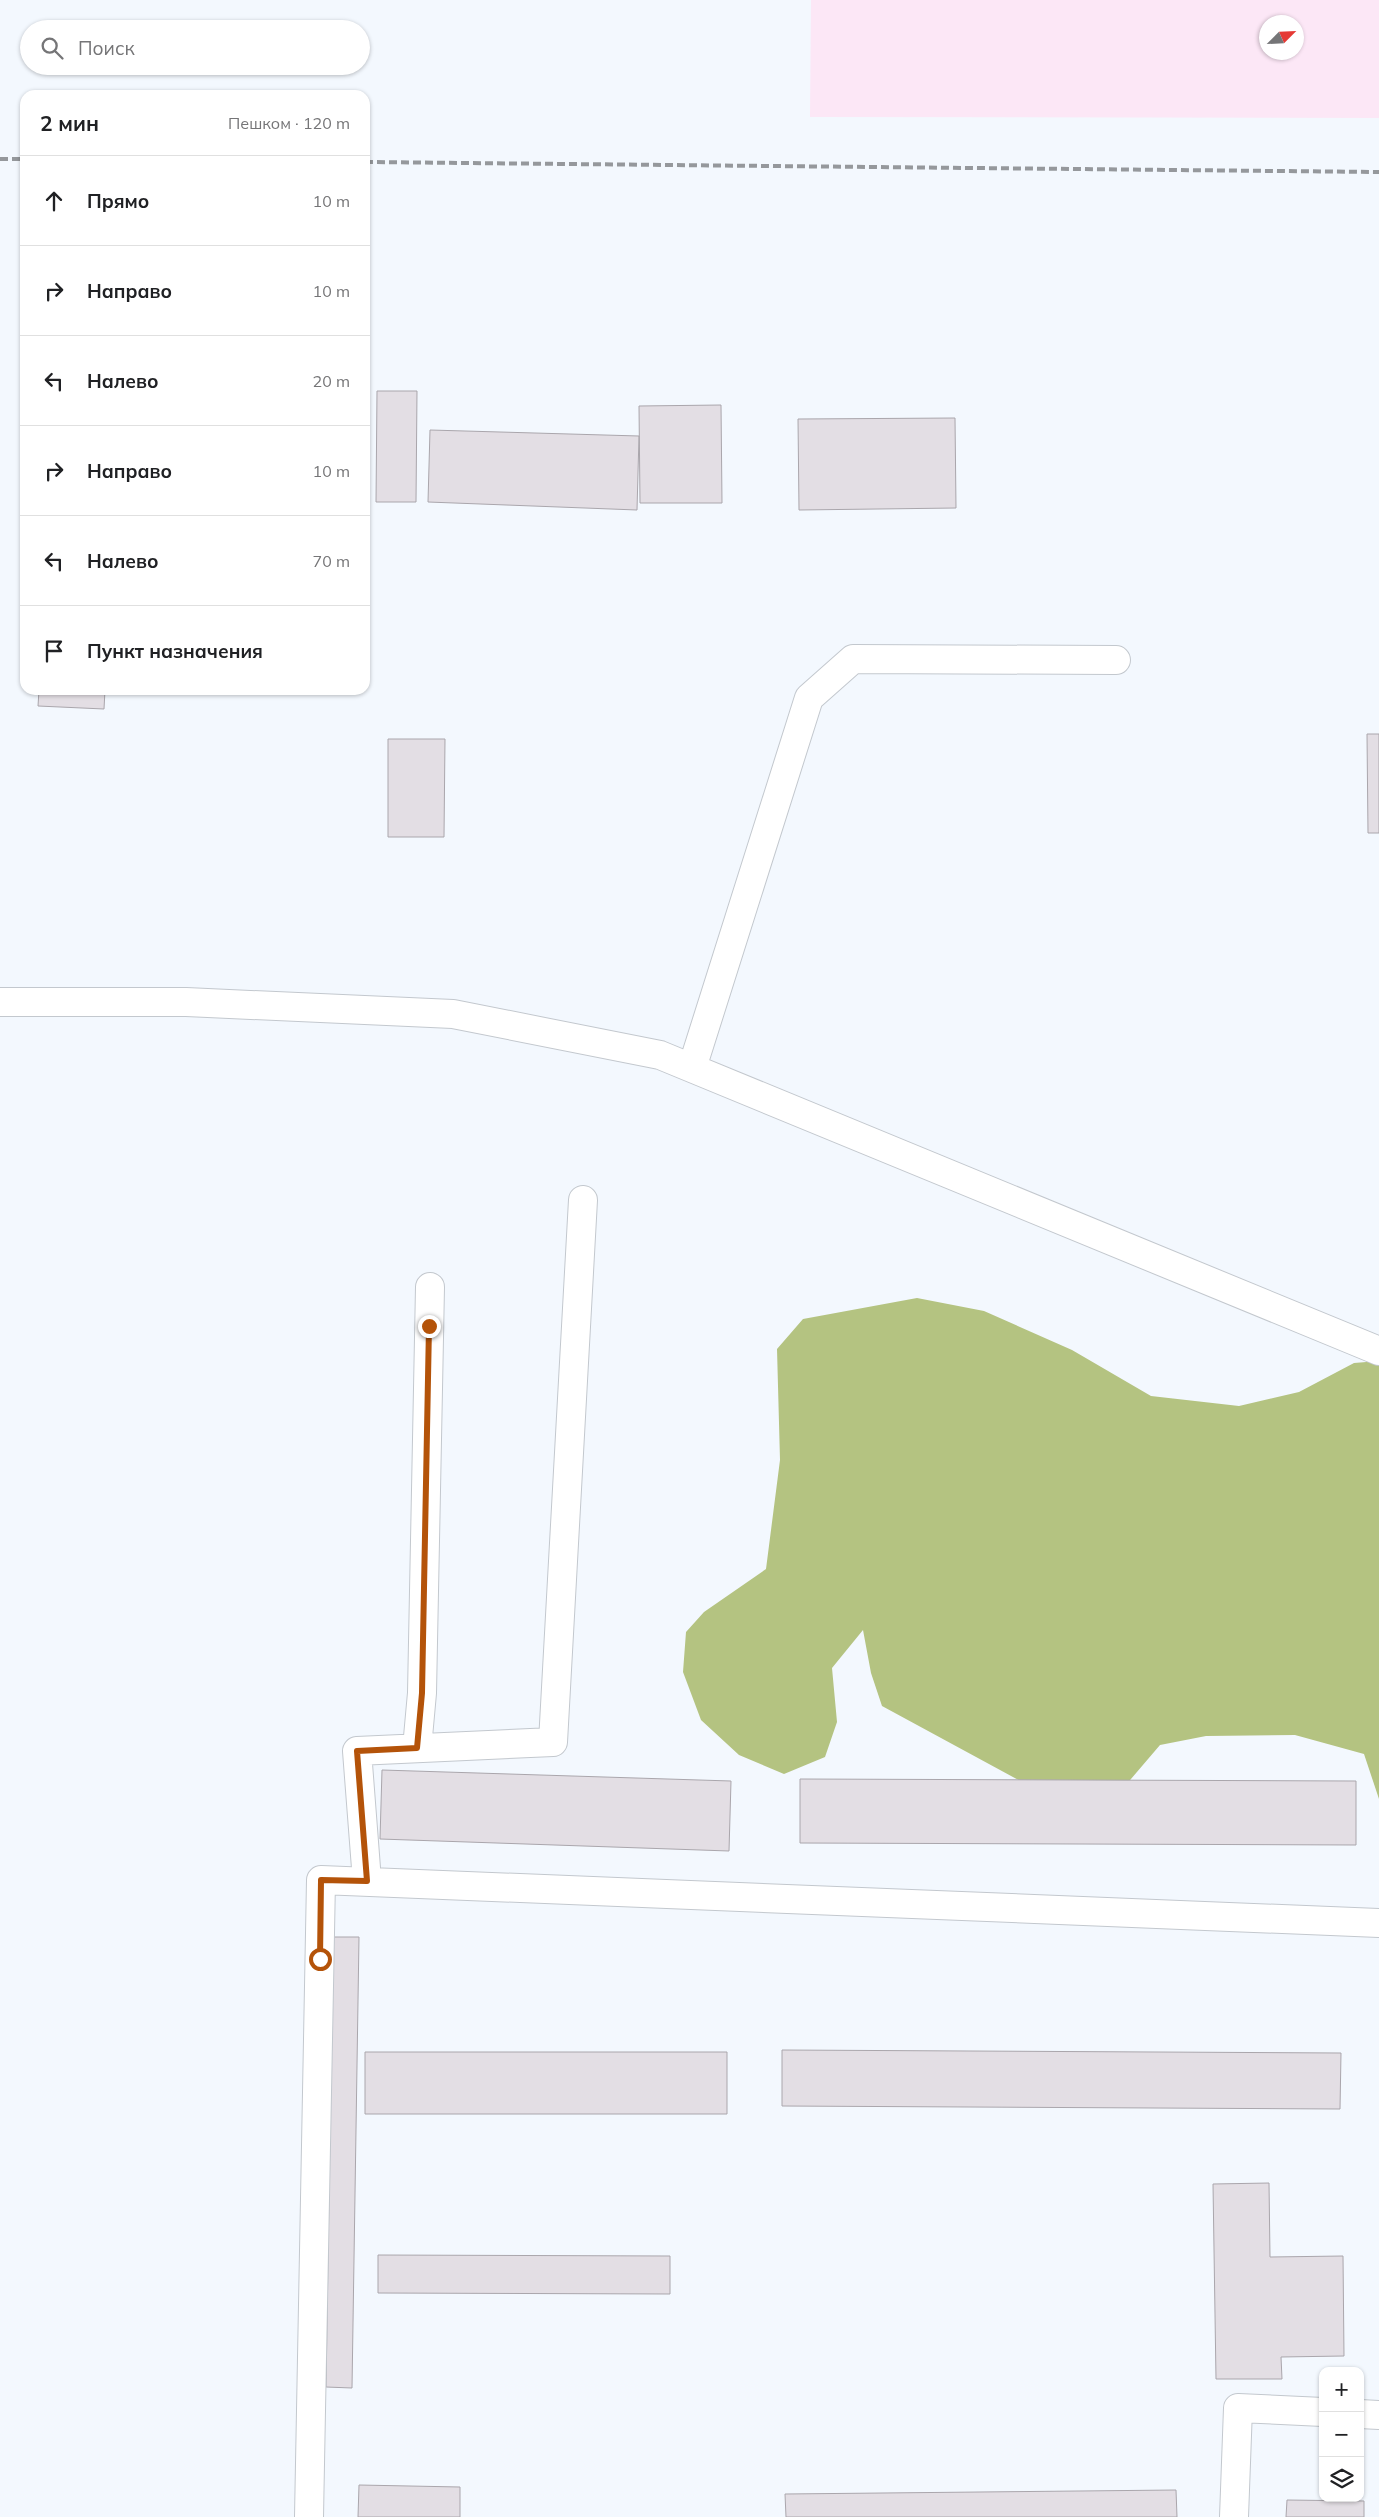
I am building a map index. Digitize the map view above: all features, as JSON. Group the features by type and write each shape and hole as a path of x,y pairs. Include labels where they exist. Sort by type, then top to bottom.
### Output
{"street":[{"path":"692,1068 809,698 853,659 1116,660"},
{"path":"0,1002 186,1002 452,1014 660,1055 1379,1351"},
{"path":"367,1881 357,1751 553,1742 583,1200"},
{"path":"417,1748 422,1693 430,1287"},
{"path":"310,2517 321,1880 1379,1922"},
{"path":"1234,2517 1238,2408 1319,2412"},
{"path":"1364,2414 1379,2416"}],"shaded area":[{"path":"811,0 1379,0 1379,118 810,117"}],"green space":[{"path":"917,1298 984,1311 1072,1350 1151,1396 1239,1406 1299,1392 1354,1363 1379,1361 1379,1799 1364,1754 1295,1735 1206,1736 1160,1745 1119,1793 1050,1797 882,1706 871,1673 863,1630 832,1668 837,1722 825,1757 784,1774 739,1755 701,1720 683,1672 686,1632 704,1612 766,1569 780,1460 777,1349 803,1319"}],"building":[{"path":"377,391 417,391 416,502 376,502"},
{"path":"721,405 722,503 640,503 639,406"},
{"path":"955,418 956,508 799,510 798,419"},
{"path":"430,430 639,436 637,510 428,502"},
{"path":"39,695 105,695 104,709 38,706"},
{"path":"1367,734 1379,734 1379,833 1368,833"},
{"path":"388,739 445,739 444,837 388,837"},
{"path":"382,1770 731,1781 729,1851 380,1839"},
{"path":"800,1779 1356,1781 1356,1845 800,1843"},
{"path":"333,1937 359,1937 352,2388 326,2387"},
{"path":"782,2050 1341,2053 1340,2109 782,2106"},
{"path":"365,2052 727,2052 727,2114 365,2114"},
{"path":"1269,2183 1270,2257 1343,2256 1344,2356 1281,2357 1282,2379 1216,2379 1213,2184"},
{"path":"378,2255 670,2256 670,2294 378,2293"},
{"path":"359,2485 460,2487 460,2517 358,2517"},
{"path":"1176,2490 1177,2517 786,2517 785,2494"},
{"path":"1287,2500 1364,2502 1364,2517 1286,2517"}],"railway":[{"path":"0,159 20,159"},
{"path":"370,162 1379,172"}],"route":[{"path":"320,1959 321,1880 367,1881 357,1751 417,1748 422,1693 429,1326"}]}
